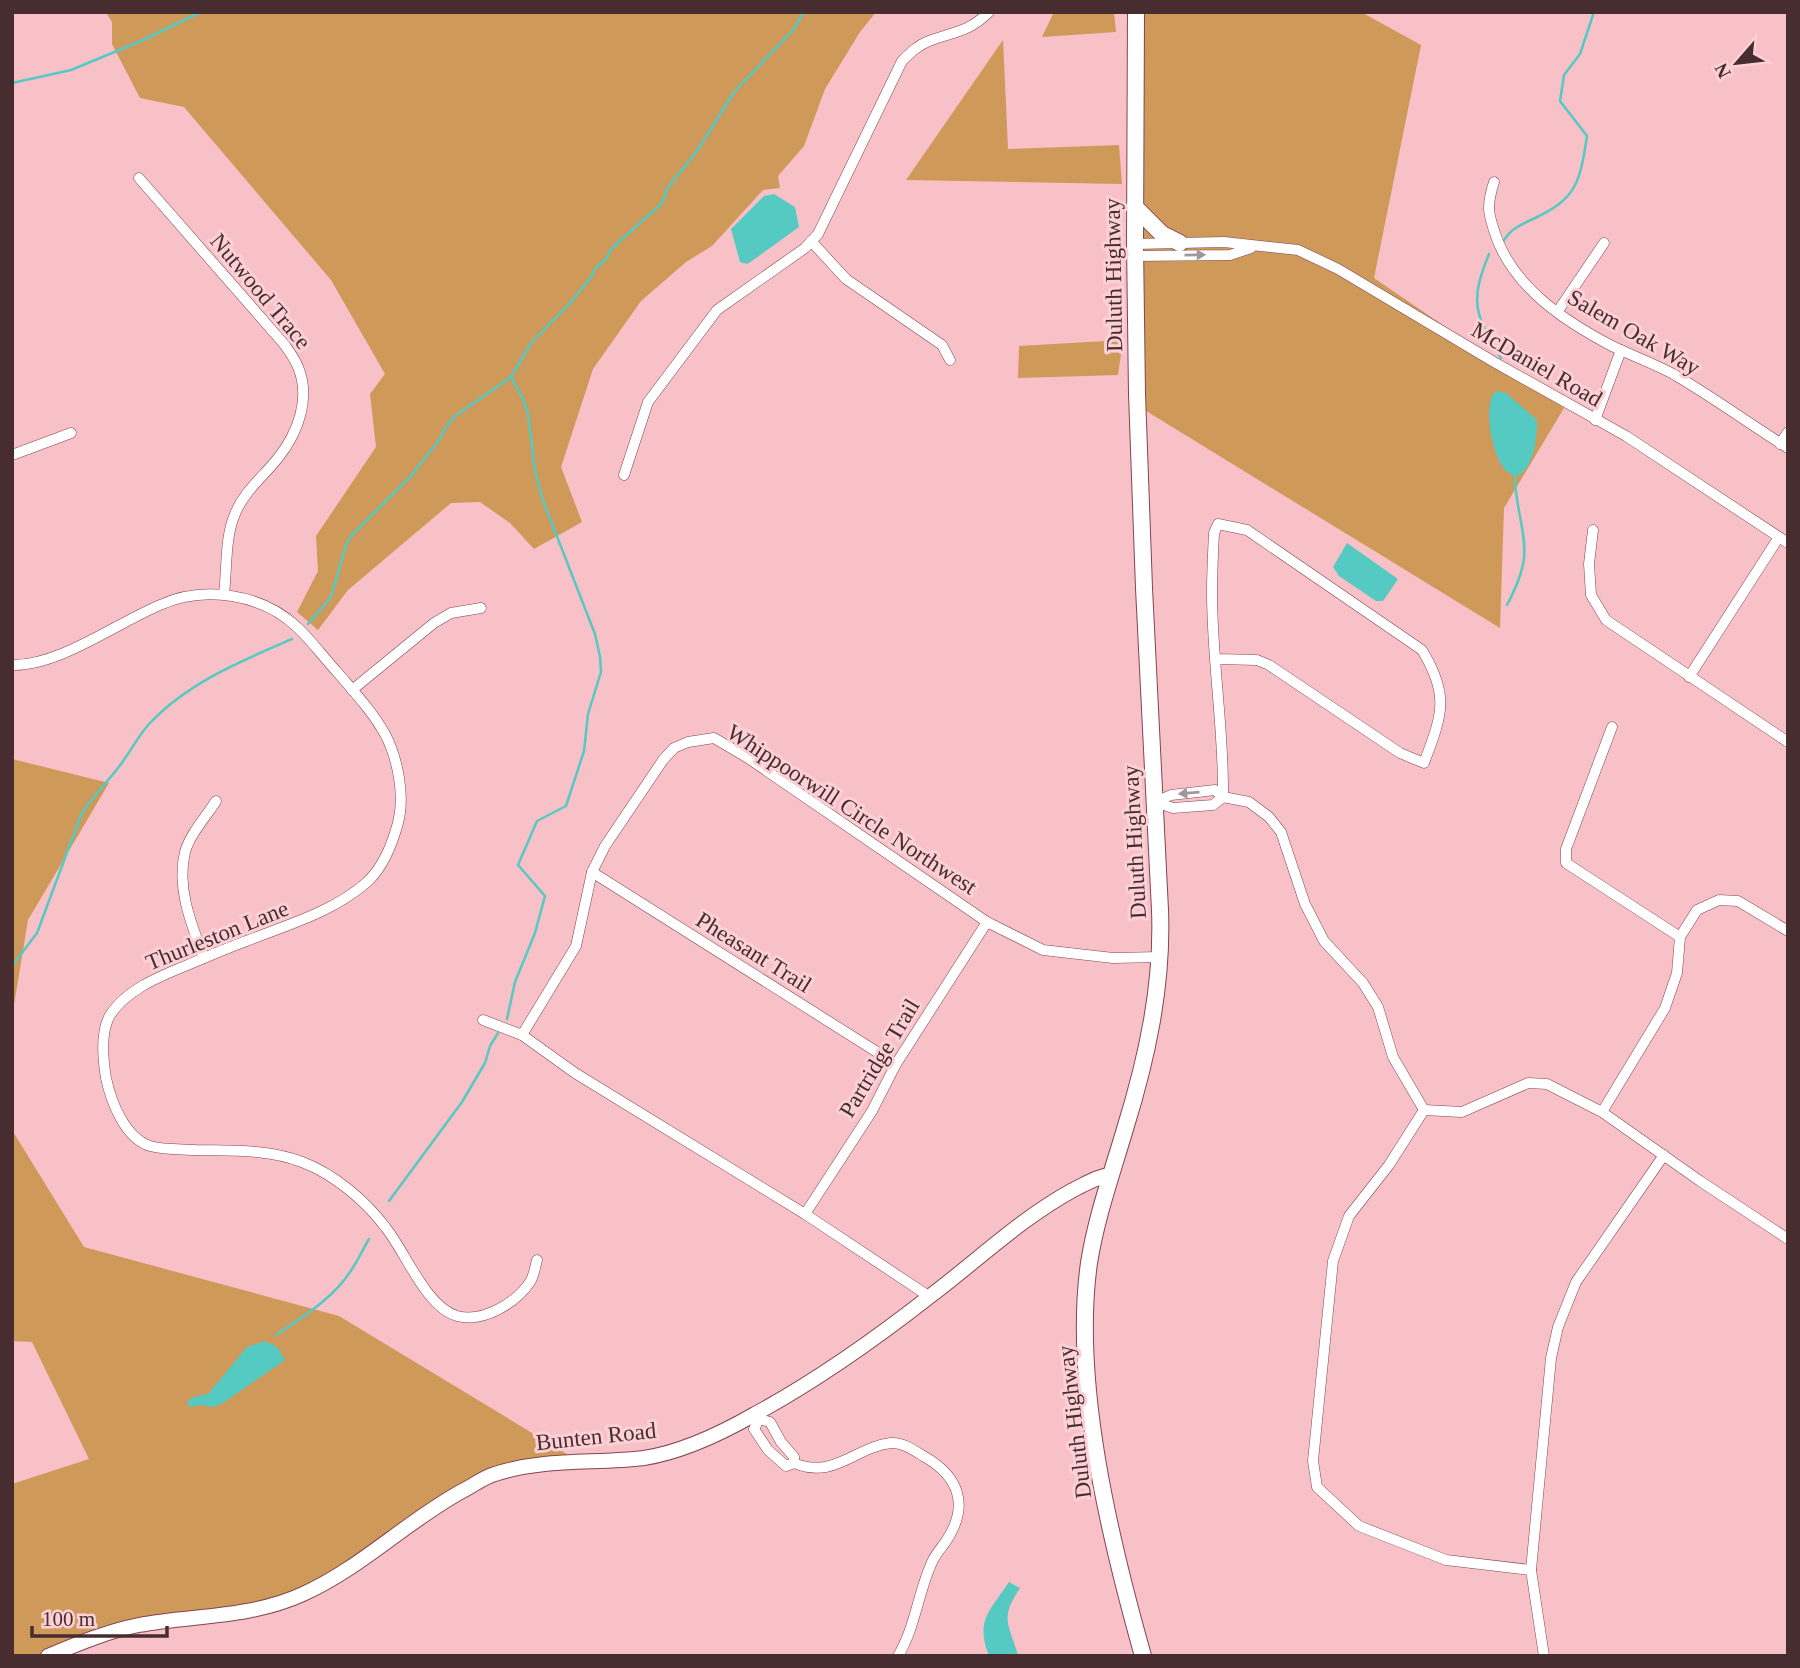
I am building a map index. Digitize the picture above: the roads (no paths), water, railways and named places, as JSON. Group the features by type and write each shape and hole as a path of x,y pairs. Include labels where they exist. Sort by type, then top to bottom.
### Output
{"main road":[{"name":"Duluth Highway","path":"1136,12 1135,250 1144,588 1160,957 1150,1035 1090,1261 1085,1353 1094,1433 1108,1514 1143,1656"},
{"path":"1135,207 1162,234 1180,243"}],"street":[{"path":"624,475 648,402 717,310 818,234 902,61 927,41 977,24 989,12"},
{"name":"Nutwood Trace","path":"139,178 284,344 298,367 303,388 302,413 292,437 278,458 254,483 236,511 230,527 224,594"},
{"name":"Salem Oak Way","path":"1494,182 1487,204 1503,255 1521,281 1586,331 1676,376 1784,446"},
{"path":"811,241 846,279 942,345 950,360"},
{"name":"McDaniel Road","path":"1135,250 1180,243 1224,242 1298,250 1338,269 1494,362 1626,436 1784,540"},
{"path":"1558,311 1604,243"},
{"name":"McDaniel Road","path":"1135,250 1230,255 1254,246"},
{"path":"1595,420 1621,350"},
{"path":"1784,446 1788,432"},
{"path":"12,455 71,433"},
{"path":"1216,659 1257,660 1269,666 1400,753 1424,763 1442,701 1434,668 1422,650 1247,530 1217,524 1214,533 1212,594 1223,797"},
{"path":"1592,530 1589,564 1591,595 1606,620 1788,742"},
{"path":"1689,677 1784,540"},
{"name":"Thurleston Lane","path":"12,665 31,665 61,654 163,603 181,598 224,594 273,609 296,626 372,712 397,763 401,810 392,847 368,882 319,914 159,976 125,999 110,1016 105,1029 106,1077 112,1100 128,1131 147,1145 267,1152 304,1162 325,1174 355,1195 385,1226 438,1306 458,1316 476,1317 506,1305 532,1280 537,1260"},
{"path":"352,690 434,622 451,614 481,608"},
{"path":"1612,727 1566,849 1566,863 1680,937"},
{"name":"Whippoorwill Circle Northwest","path":"522,1035 576,946 592,872 617,825 674,748 688,742 714,738 748,758 987,922 1043,950 1112,958 1160,957"},
{"path":"1155,802 1173,808 1213,806 1223,797"},
{"path":"1223,797 1249,802 1269,817 1281,832 1305,904 1324,941 1363,983 1378,1007 1393,1057 1424,1110"},
{"path":"204,958 190,921 182,878 186,851 216,801"},
{"name":"Pheasant Trail","path":"592,872 896,1064"},
{"path":"1602,1112 1665,1008 1677,973 1680,937 1697,910 1719,900 1738,901 1788,931"},
{"name":"Partridge Trail","path":"804,1214 872,1111 896,1064 987,922"},
{"path":"483,1020 522,1035 575,1073 804,1214 930,1297"},
{"path":"1424,1110 1462,1112 1528,1083 1547,1084 1602,1112 1788,1239"},
{"path":"1424,1110 1389,1166 1349,1216 1333,1261 1313,1461 1317,1487 1359,1526 1409,1547 1446,1560 1531,1570"},
{"path":"1544,1656 1531,1570 1551,1358 1558,1326 1576,1282 1664,1155"},
{"name":"Bunten Road","path":"48,1656 81,1649 137,1625 243,1612 274,1605 325,1583 438,1504 494,1474 538,1465 647,1457 687,1446 757,1416 821,1375 930,1297 997,1241 1051,1203 1100,1176 1111,1175"},
{"path":"794,1462 794,1457 770,1422 757,1416 754,1429 786,1466 794,1462 813,1469 832,1466 891,1443 904,1445 937,1464 948,1474 957,1492 959,1512 950,1535 933,1560 906,1642 898,1656"},
{"path":"774,1455 784,1446"}],"water":[{"path":"774,194 795,207 799,227 747,264 740,262 731,229 764,196"},
{"path":"1496,391 1506,393 1537,420 1532,457 1520,475 1512,475 1503,467 1494,446 1489,408"},
{"path":"1347,543 1398,579 1383,601 1376,601 1339,576 1333,567"},
{"path":"265,1341 277,1347 285,1360 223,1403 213,1407 190,1407 187,1401 208,1394 247,1347"},
{"path":"1009,1582 1020,1588 1008,1614 1009,1628 1018,1655 989,1656 984,1624"}],"waterway":[{"path":"12,83 71,70 201,12"},
{"path":"308,624 331,597 351,536 410,477 455,416 511,377 531,343 570,303 596,268 607,258 611,249 662,203 667,189 699,148 734,92 793,30 804,12"},
{"path":"1503,242 1516,228 1559,204 1568,196 1578,177 1587,136 1560,101 1564,75 1580,54 1594,12"},
{"path":"1489,254 1479,285 1478,308 1485,330 1501,358"},
{"path":"507,1019 515,982 535,933 545,896 518,865 537,821 566,806 584,751 588,714 601,672 595,634 542,498 535,471 528,414 511,377"},
{"path":"1507,605 1518,582 1524,558 1515,475"},
{"path":"12,966 37,933 81,815 121,764 141,733 164,709 197,685 292,639"},
{"path":"389,1201 462,1102 485,1063 490,1046 498,1033"},
{"path":"276,1335 318,1306 337,1289 369,1239"}]}
